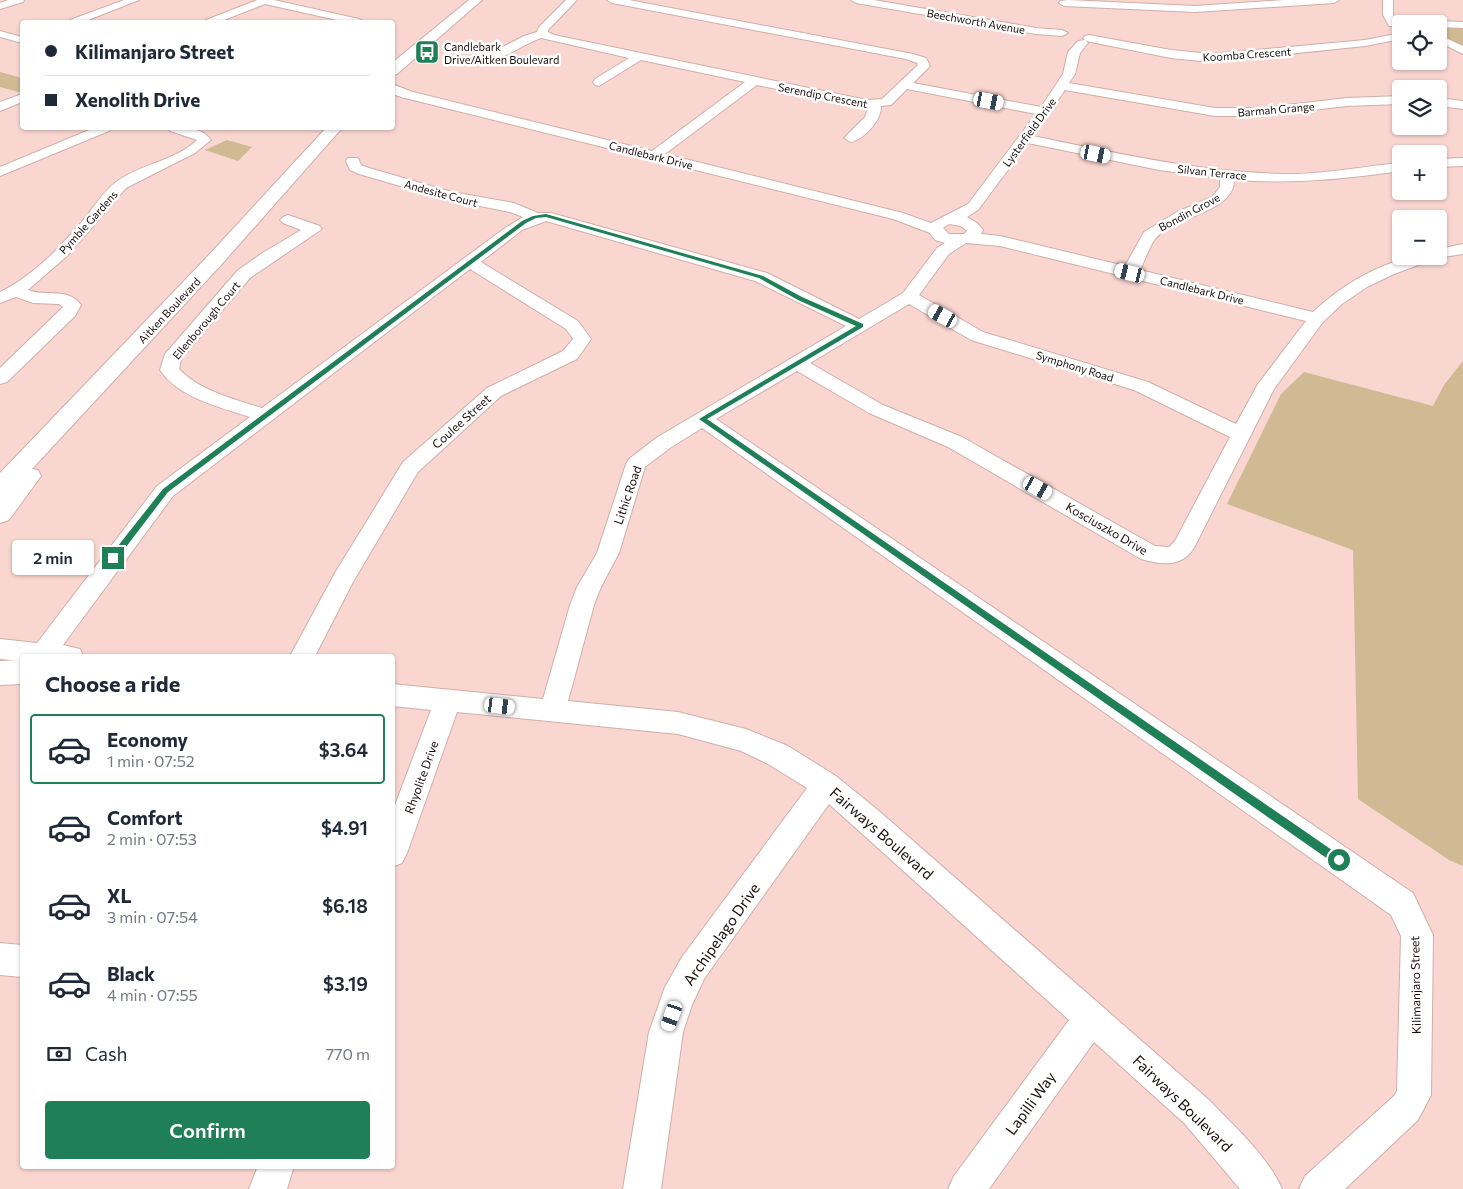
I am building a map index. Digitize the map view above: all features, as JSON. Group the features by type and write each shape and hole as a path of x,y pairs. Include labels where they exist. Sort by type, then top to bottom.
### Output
{"main road":[{"path":"395,68 438,30 476,0"},
{"path":"395,75 419,54 438,30"},
{"name":"Aitken Boulevard","path":"0,488 214,261 330,130"},
{"path":"0,514 37,465 66,418"},
{"path":"0,673 20,671"}],"street":[{"path":"0,6 19,0"},
{"path":"79,20 134,0"},
{"path":"491,58 518,43 542,34 543,29 572,0"},
{"name":"Serendip Crescent","path":"542,34 551,38 638,57 874,105 886,102 924,66 922,61 909,56 612,0"},
{"name":"Beechworth Avenue","path":"856,0 1036,31 1074,35"},
{"path":"1074,35 1063,2 1195,9 1334,0"},
{"path":"215,20 265,1 350,20"},
{"path":"1386,3 1388,15 1392,21"},
{"path":"1447,25 1463,25"},
{"name":"Koomba Crescent","path":"1074,35 1107,43 1171,54 1211,58 1365,43 1392,32"},
{"path":"0,34 20,39"},
{"name":"Lysterfield Drive","path":"942,231 973,207 1062,86 1070,69 1074,35"},
{"path":"1447,43 1463,51"},
{"path":"599,82 638,57"},
{"path":"654,156 754,81"},
{"path":"904,85 1044,112"},
{"name":"Barmah Grange","path":"1062,86 1216,112 1262,112 1346,102 1392,100"},
{"name":"Candlebark Drive","path":"397,92 898,216 942,231 968,233 1317,318"},
{"path":"0,107 20,99"},
{"path":"1447,103 1463,105"},
{"path":"851,138 874,116 874,105"},
{"path":"0,172 99,130"},
{"name":"Pymble Gardens","path":"8,294 73,240 121,185 135,176 195,148 204,140 200,135 182,130"},
{"name":"Silvan Terrace","path":"1024,138 1154,165 1227,175 1295,178 1392,168"},
{"name":"Andesite Court","path":"353,161 355,167 364,171 450,196 514,208 535,217 546,216 761,277 800,298 860,326"},
{"path":"1447,163 1463,162"},
{"name":"Bondin Grove","path":"1130,273 1150,235 1174,219 1217,200 1227,188 1227,175"},
{"name":"Lysterfield Drive","path":"968,233 973,207"},
{"path":"44,652 165,490 524,222 535,217"},
{"name":"Ellenborough Court","path":"265,416 196,390 175,378 169,370 172,358 244,274 314,229 288,220"},
{"name":"Lithic Road","path":"552,712 582,605 589,586 608,553 636,464 663,443 702,419 909,298 942,231 968,233"},
{"path":"1447,252 1463,249"},
{"name":"Coulee Street","path":"304,654 343,579 410,468 494,392 570,355 582,339 572,325 470,262"},
{"name":"Kosciuszko Drive","path":"796,363 876,409 955,442 1071,507 1135,546 1149,553 1165,556 1176,554 1184,546 1265,388 1317,318 1336,300 1361,283 1403,265"},
{"path":"0,378 72,308 70,302 63,299 33,298 8,294"},
{"name":"Symphony Road","path":"909,298 977,336 1140,386 1240,434"},
{"name":"Kilimanjaro Street","path":"702,419 1402,904 1416,935 1414,1095 1406,1108 1318,1189"},
{"path":"0,649 58,654"},
{"path":"0,669 20,671"},
{"name":"Fairways Boulevard","path":"395,694 552,712 678,723 746,741 778,755 826,785 1092,1017 1196,1111 1229,1147 1263,1189"},
{"name":"Rhyolite Drive","path":"395,845 448,700"},
{"name":"Archipelago Drive","path":"642,1189 666,1032 677,999 693,968 826,785"},
{"path":"0,959 20,961"},
{"name":"Lapilli Way","path":"967,1189 1092,1017"},
{"path":"268,1189 275,1169"}],"shaded area":[{"path":"1447,28 1463,28 1463,48 1447,39"},
{"path":"0,72 20,77 20,92 0,87"},
{"path":"227,140 252,147 238,161 205,150"},
{"path":"1463,361 1463,866 1449,860 1358,799 1353,550 1227,504 1281,394 1304,372 1433,406 1444,385"}],"place":[{"name":"Candlebark Drive/Aitken Boulevard","path":"427,52"}],"route":[{"path":"113,558 165,490 524,222 535,217 546,216 761,277 800,298 860,326 702,419 1339,860"}]}
